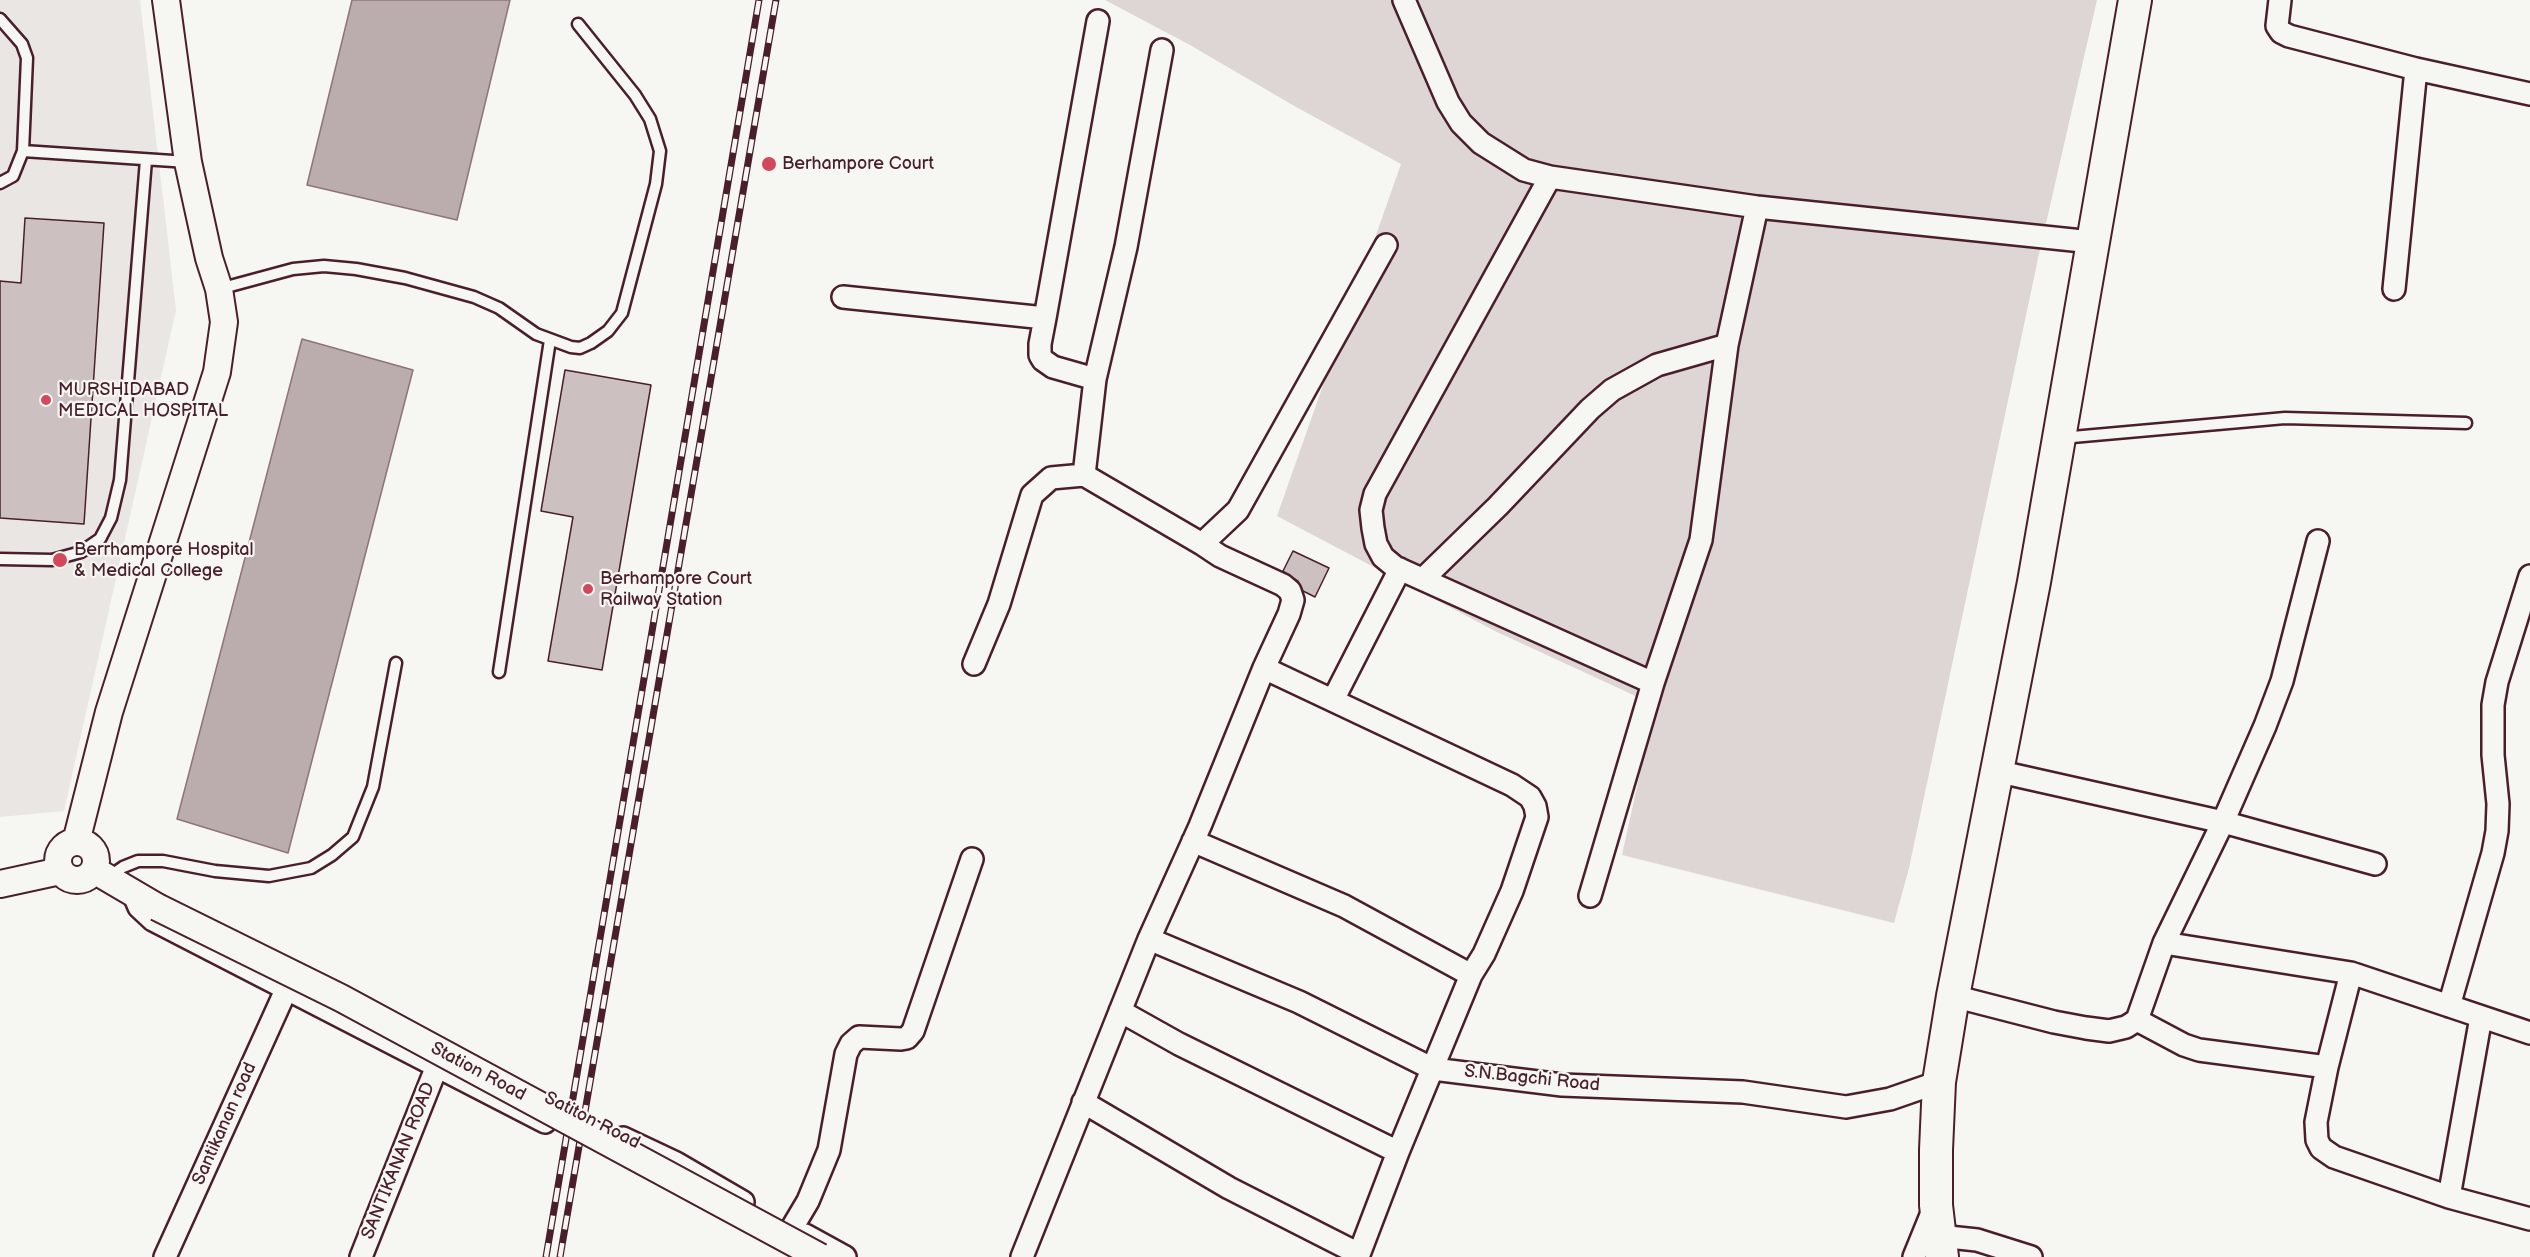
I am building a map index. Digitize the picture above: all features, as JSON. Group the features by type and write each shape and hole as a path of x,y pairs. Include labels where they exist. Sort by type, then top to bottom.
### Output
{"main road":[{"path":"1940,1246 1936,1205 1939,1082 1953,996 2034,582 2135,0"}],"street":[{"path":"76,842 108,712 217,372 224,322 219,289 209,258 188,162 166,0"},
{"path":"1404,0 1448,102 1461,123 1481,143 1524,170 1550,177 1757,207 2092,242"},
{"path":"2280,0 2276,22 2281,32 2416,69 2530,94"},
{"path":"1095,379 1053,368 1043,360 1040,344 1098,21"},
{"path":"1084,475 1095,379 1126,247 1162,50"},
{"path":"2394,289 2416,69"},
{"path":"1550,177 1376,494 1371,510 1376,544 1383,557 1400,569 1653,684"},
{"path":"1590,896 1653,684 1701,540 1727,345 1757,207"},
{"path":"1202,544 1238,510 1386,245"},
{"path":"843,297 1045,318"},
{"path":"1423,579 1498,506 1590,409 1612,390 1657,365 1727,345"},
{"path":"974,664 999,604 1032,495 1051,478 1084,475 1220,556 1283,585 1290,591 1293,600 1193,841 1149,939 1022,1257"},
{"path":"1953,996 2054,1022 2109,1031 2126,1027 2137,1020 2164,943 2223,822 2265,726 2282,681 2318,541"},
{"path":"1333,700 1400,569"},
{"path":"2449,1006 2493,853 2498,804 2493,755 2493,705 2497,682 2530,576"},
{"path":"1083,1102 1229,1188 1358,1256 1471,975 1484,954 1512,891 1537,817 1530,797 1512,785 1264,668"},
{"path":"1996,771 2223,822 2375,864"},
{"path":"1193,841 1344,906 1471,975"},
{"path":"76,842 86,844 115,882 67,878 60,871 57,861 60,852 66,845 76,842"},
{"path":"792,1228 808,1202 829,1150 846,1054 850,1044 860,1037 901,1040 907,1038 913,1031 972,859"},
{"path":"0,884 60,871"},
{"name":"Station Road","path":"115,882 167,906 342,998 820,1257"},
{"name":"Station Road","path":"115,882 153,920 567,1134 665,1181 797,1257"},
{"name":"Satiton Road","path":"167,906 261,945 352,992 583,1119 676,1162 845,1257"},
{"name":"S.N.Bagchi Road","path":"1149,939 1299,1002 1433,1069 1562,1085 1743,1092 1846,1107 1890,1099 1939,1082"},
{"path":"2164,943 2351,973 2530,1033"},
{"path":"2351,973 2326,1067 2316,1122 2317,1140 2321,1148 2334,1157 2449,1197 2530,1219"},
{"name":"Santikanan road","path":"165,1257 286,990"},
{"path":"1120,1011 1189,1050 1398,1152"},
{"path":"2449,1197 2481,1017"},
{"path":"2137,1020 2184,1045 2199,1050 2326,1067"},
{"name":"SANTIKANAN ROAD","path":"361,1257 437,1066"},
{"path":"1914,1257 1936,1205"},
{"path":"1940,1246 1988,1243 2031,1257"}],"lane":[{"path":"0,18 22,44 27,58 23,151 13,176 0,183"},
{"path":"219,289 293,269 324,266 356,269 405,278 474,297 499,308 536,334 571,347 580,348 608,331 622,313 656,184 660,151 650,119 635,95 578,24"},
{"path":"23,151 188,162"},
{"path":"0,560 52,560 81,552 100,538 111,518 120,480 147,160"},
{"path":"499,672 550,340"},
{"path":"2058,438 2204,423 2285,418 2466,423"},
{"path":"115,882 123,867 138,861 163,861 215,871 269,876 310,868 332,855 353,837 373,787 396,663"}],"shaded area":[{"name":"Berrhampore Hospital & Medical College","path":"0,0 140,0 176,310 64,811 0,817"},
{"path":"352,0 510,0 457,220 307,185"},
{"path":"1105,0 2097,0 2039,254 1909,868 1894,923 1622,855 1655,705 1497,632 1277,516 1401,164 1296,107 1190,45"},
{"path":"302,339 413,370 288,853 177,819"}],"building":[{"name":"MURSHIDABAD MEDICAL HOSPITAL","path":"25,218 104,223 84,524 0,518 0,281 21,283"},
{"name":"Berhampore Court Railway Station","path":"565,370 651,385 602,670 548,661 573,517 541,511"},
{"path":"1293,551 1329,568 1315,597 1303,591 1298,581 1283,571"}],"railway":[{"path":"546,1257 759,0"},
{"path":"560,1257 776,0"}],"place":[{"name":"Berhampore Court","path":"769,164"},
{"name":"MURSHIDABAD MEDICAL HOSPITAL","path":"46,400"},
{"name":"Berrhampore Hospital & Medical College","path":"60,560"},
{"name":"Berhampore Court Railway Station","path":"588,589"}]}
